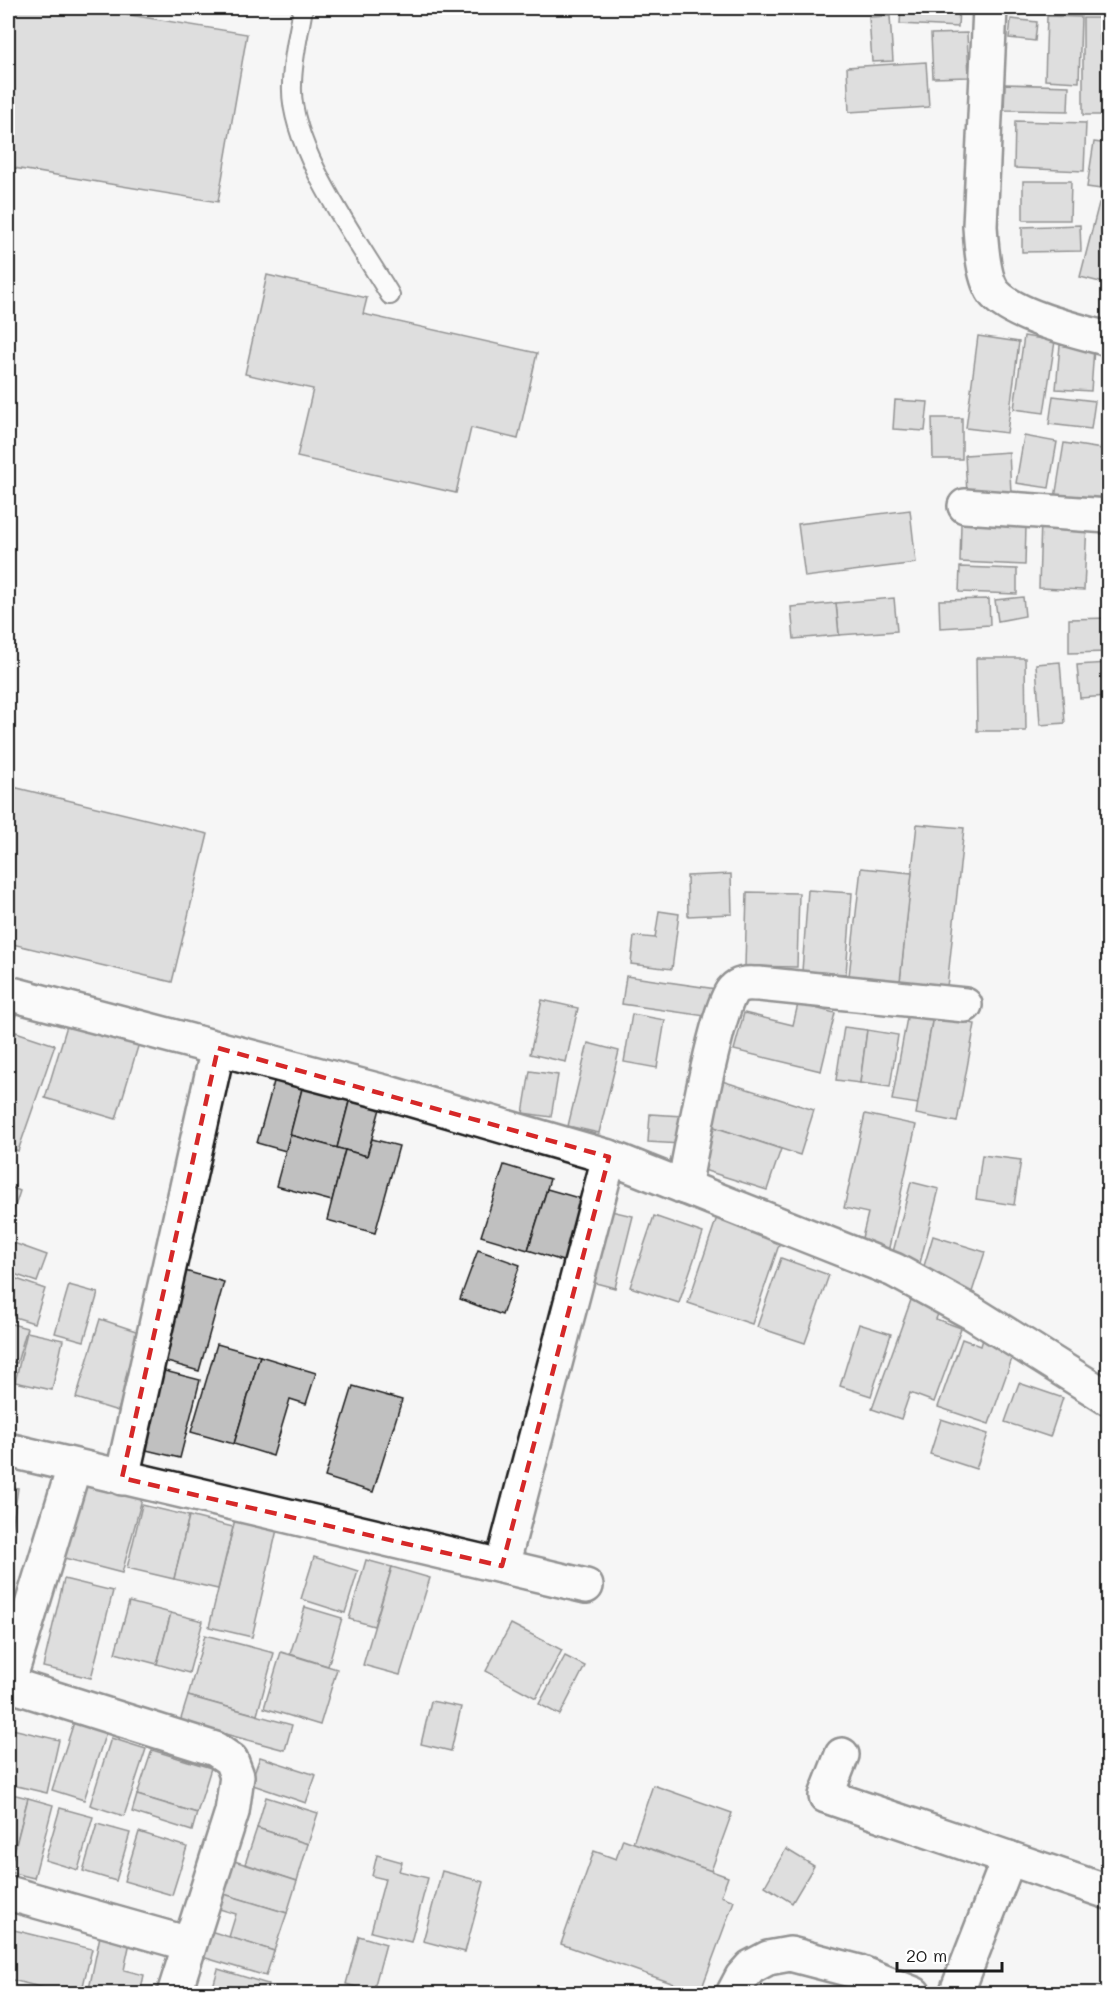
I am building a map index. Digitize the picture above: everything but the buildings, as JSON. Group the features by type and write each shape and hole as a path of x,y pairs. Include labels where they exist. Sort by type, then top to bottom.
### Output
{"street":[{"path":"990,8 980,226 981,252 989,279 995,293 1020,309 1056,324 1108,339"},
{"path":"965,506 1108,516"},
{"path":"684,1187 721,1016 733,989 744,983 759,984 965,1005"},
{"path":"8,993 392,1094 609,1157 894,1270 971,1312 1108,1398"},
{"path":"122,1478 218,1048"},
{"path":"502,1566 609,1157"},
{"path":"8,1450 586,1586"},
{"path":"74,1467 8,1684 215,1749 231,1760 237,1776 232,1812 174,1994"},
{"path":"842,1755 826,1796 1108,1892"},
{"path":"956,1994 1009,1858"},
{"path":"8,1893 189,1944"},
{"path":"733,1994 742,1977 751,1967 768,1958 790,1953 859,1972 914,1994"}],"lane":[{"path":"303,8 291,86 295,116 316,170 390,295"}],"highlighted area":[{"path":"218,1048 609,1157 502,1566 122,1478"}]}
